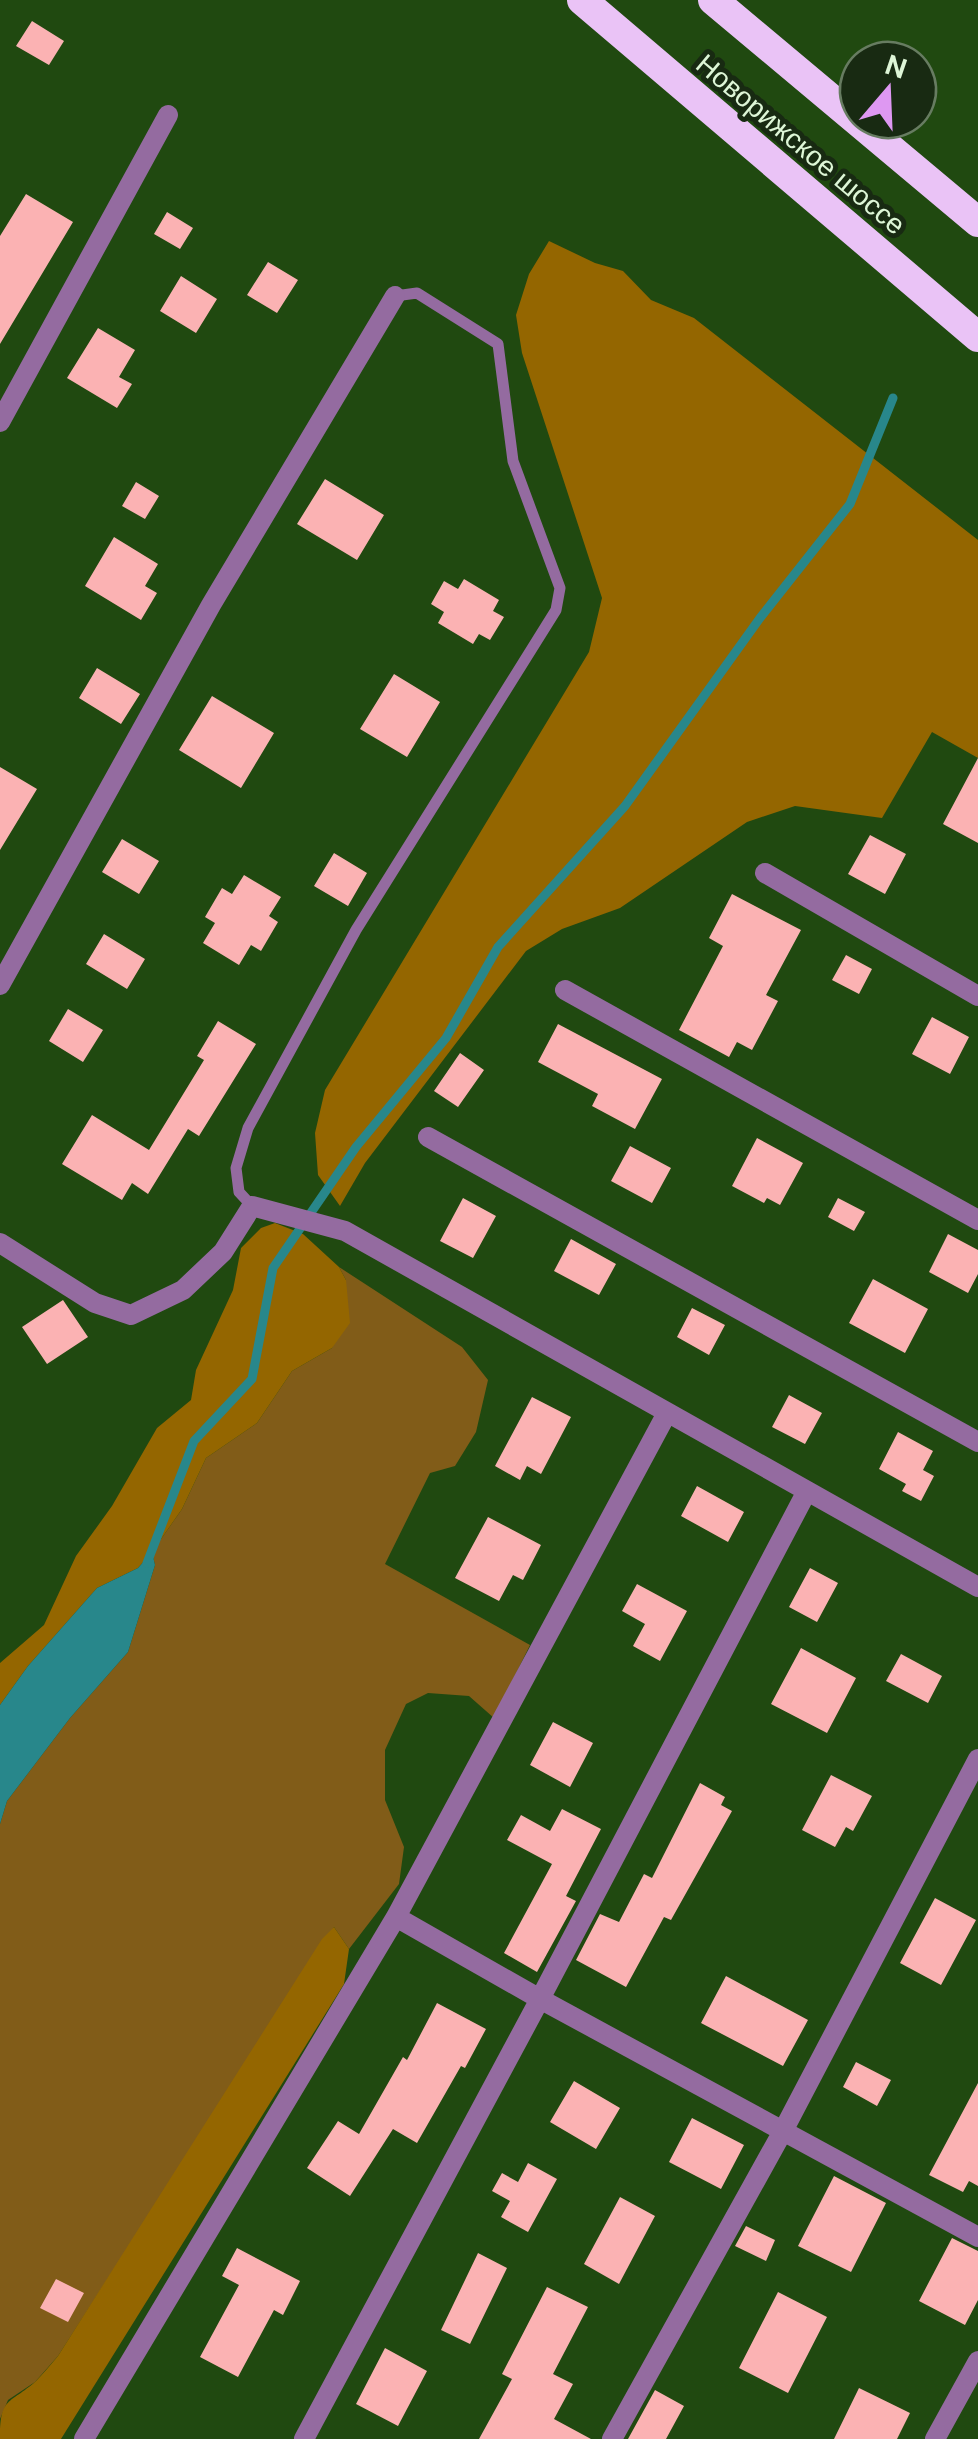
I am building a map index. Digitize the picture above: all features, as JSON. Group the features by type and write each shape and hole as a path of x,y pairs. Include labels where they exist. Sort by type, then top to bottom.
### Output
{"highway":[{"name":"Новорижское шоссе","path":"582,0 978,337"},
{"name":"Новорижское шоссе","path":"714,0 978,222"}],"street":[{"path":"0,422 168,115"},
{"path":"0,985 211,605 395,296"},
{"path":"765,873 978,996"},
{"path":"565,990 978,1220"},
{"path":"428,1137 978,1442"},
{"path":"0,1243 95,1303 130,1315 183,1290 223,1252 252,1206 345,1231 978,1587"},
{"path":"84,2439 396,1917 667,1413"},
{"path":"304,2439 807,1492"},
{"path":"612,2439 783,2130 978,1759"},
{"path":"396,1917 978,2237"},
{"path":"936,2439 978,2360"}],"lane":[{"path":"252,1206 240,1192 236,1168 248,1128 356,930 556,610 560,588 512,461 498,344 417,292 395,296"}],"shaded area":[{"path":"549,241 595,263 623,271 651,300 694,318 978,540 978,758 932,732 882,818 795,806 747,822 620,908 562,929 526,951 365,1163 340,1206 318,1175 315,1133 325,1090 589,652 602,598 522,353 516,315 529,274"},
{"path":"275,1223 303,1234 339,1267 346,1280 350,1323 332,1348 292,1371 257,1423 206,1458 182,1509 152,1552 138,1568 97,1588 28,1666 0,1705 0,1663 44,1625 76,1556 112,1506 157,1428 191,1400 196,1370 233,1290 241,1248 261,1228"},
{"path":"339,1267 462,1347 488,1380 476,1432 455,1466 430,1473 385,1564 530,1645 494,1718 469,1696 428,1693 406,1704 385,1750 385,1800 404,1847 399,1884 349,1949 334,1927 58,2356 35,2382 8,2400 0,2419 0,1824 7,1801 70,1718 128,1652 155,1565 152,1552 182,1509 206,1458 257,1423 292,1371 332,1348 346,1280"},
{"path":"334,1927 349,1949 344,1984 61,2439 0,2439 4,2408 58,2356 322,1939"}],"water":[{"path":"152,1552 155,1565 128,1652 70,1718 7,1801 0,1824 0,1705 28,1666 97,1588 138,1568"}],"building":[{"path":"32,21 64,41 49,65 16,46"},
{"path":"26,194 73,222 0,344 0,236"},
{"path":"167,212 193,228 180,249 154,234"},
{"path":"268,262 298,280 277,313 247,295"},
{"path":"181,276 217,299 196,333 160,311"},
{"path":"98,328 135,350 119,377 132,384 117,408 67,378"},
{"path":"325,479 384,515 357,560 297,524"},
{"path":"136,482 159,496 145,519 122,506"},
{"path":"114,537 158,564 145,586 157,593 141,620 85,586"},
{"path":"464,579 499,600 493,611 504,617 490,640 479,634 473,644 438,623 444,612 431,604 444,581 458,589"},
{"path":"97,668 140,694 121,724 79,698"},
{"path":"394,674 440,702 407,757 360,729"},
{"path":"212,696 274,733 241,788 179,750"},
{"path":"978,758 978,843 943,824"},
{"path":"0,767 37,789 0,850"},
{"path":"870,835 906,854 885,894 848,874"},
{"path":"122,839 159,861 139,894 102,872"},
{"path":"334,853 367,873 348,906 314,886"},
{"path":"244,875 281,897 269,916 278,922 261,951 251,945 239,965 203,943 215,923 205,917 222,888 232,894"},
{"path":"732,894 801,930 766,995 778,1001 752,1050 737,1042 729,1057 679,1030 723,946 709,938"},
{"path":"104,934 145,959 127,989 86,964"},
{"path":"846,955 872,969 859,994 832,980"},
{"path":"68,1009 103,1030 83,1062 49,1041"},
{"path":"932,1017 969,1037 950,1074 912,1054"},
{"path":"218,1021 256,1044 199,1136 188,1129 148,1194 132,1183 122,1200 62,1164 92,1115 149,1150 204,1060 197,1056"},
{"path":"558,1024 662,1079 635,1129 592,1106 598,1094 538,1062"},
{"path":"460,1053 484,1070 458,1107 434,1091"},
{"path":"757,1138 803,1163 780,1205 767,1198 764,1203 732,1186"},
{"path":"630,1146 671,1168 652,1203 611,1181"},
{"path":"463,1198 496,1216 473,1258 440,1241"},
{"path":"838,1198 865,1212 854,1231 828,1217"},
{"path":"948,1234 978,1250 978,1274 968,1293 929,1272"},
{"path":"571,1239 616,1264 599,1295 554,1271"},
{"path":"873,1279 928,1309 905,1353 849,1323"},
{"path":"63,1300 88,1337 47,1364 22,1327"},
{"path":"692,1308 725,1325 709,1355 677,1337"},
{"path":"789,1395 822,1413 805,1444 772,1427"},
{"path":"532,1397 571,1417 541,1474 527,1466 520,1480 495,1466"},
{"path":"898,1432 933,1451 923,1470 934,1476 921,1501 902,1491 906,1484 879,1469"},
{"path":"697,1486 744,1512 728,1542 681,1516"},
{"path":"488,1517 541,1545 523,1580 513,1575 499,1601 455,1578"},
{"path":"810,1568 838,1583 817,1622 789,1607"},
{"path":"637,1584 687,1611 660,1661 633,1646 645,1624 622,1611"},
{"path":"801,1648 856,1678 827,1733 771,1704"},
{"path":"901,1654 942,1676 928,1703 886,1681"},
{"path":"553,1722 593,1743 570,1787 530,1765"},
{"path":"831,1775 872,1796 853,1831 846,1827 835,1847 802,1830"},
{"path":"700,1783 725,1797 721,1805 732,1811 671,1920 664,1917 626,1987 576,1960 600,1914 619,1922 644,1874 652,1878"},
{"path":"562,1809 601,1829 566,1896 576,1901 537,1972 504,1953 552,1864 507,1840 521,1815 550,1831"},
{"path":"935,1898 976,1920 941,1985 900,1963"},
{"path":"726,1976 808,2020 783,2066 701,2023"},
{"path":"437,2003 486,2029 417,2143 393,2129 350,2196 307,2168 338,2121 359,2134 403,2057 407,2060"},
{"path":"856,2062 891,2080 877,2106 843,2087"},
{"path":"574,2081 620,2108 596,2149 550,2122"},
{"path":"978,2083 978,2186 969,2181 963,2192 929,2175"},
{"path":"692,2118 744,2145 721,2189 669,2162"},
{"path":"528,2163 557,2179 528,2232 501,2217 510,2201 492,2191 502,2173 518,2182"},
{"path":"834,2176 886,2203 851,2272 798,2246"},
{"path":"620,2197 655,2216 619,2284 584,2264"},
{"path":"746,2226 775,2240 766,2261 735,2246"},
{"path":"952,2238 978,2251 978,2300 965,2325 919,2301"},
{"path":"237,2248 300,2281 283,2315 274,2310 238,2377 200,2357 239,2285 222,2276"},
{"path":"478,2253 507,2268 470,2344 441,2330"},
{"path":"56,2279 84,2293 68,2322 40,2308"},
{"path":"547,2287 588,2307 553,2374 573,2384 554,2419 591,2439 479,2439 512,2379 502,2374"},
{"path":"778,2292 827,2317 788,2393 739,2368"},
{"path":"385,2348 427,2371 398,2426 356,2404"},
{"path":"859,2388 910,2413 897,2439 834,2439"},
{"path":"655,2390 684,2406 666,2439 628,2439"}],"waterway":[{"path":"147,1563 194,1441 252,1379 273,1268 356,1147 446,1038 498,947 625,806 760,618 850,504 893,398"}]}
